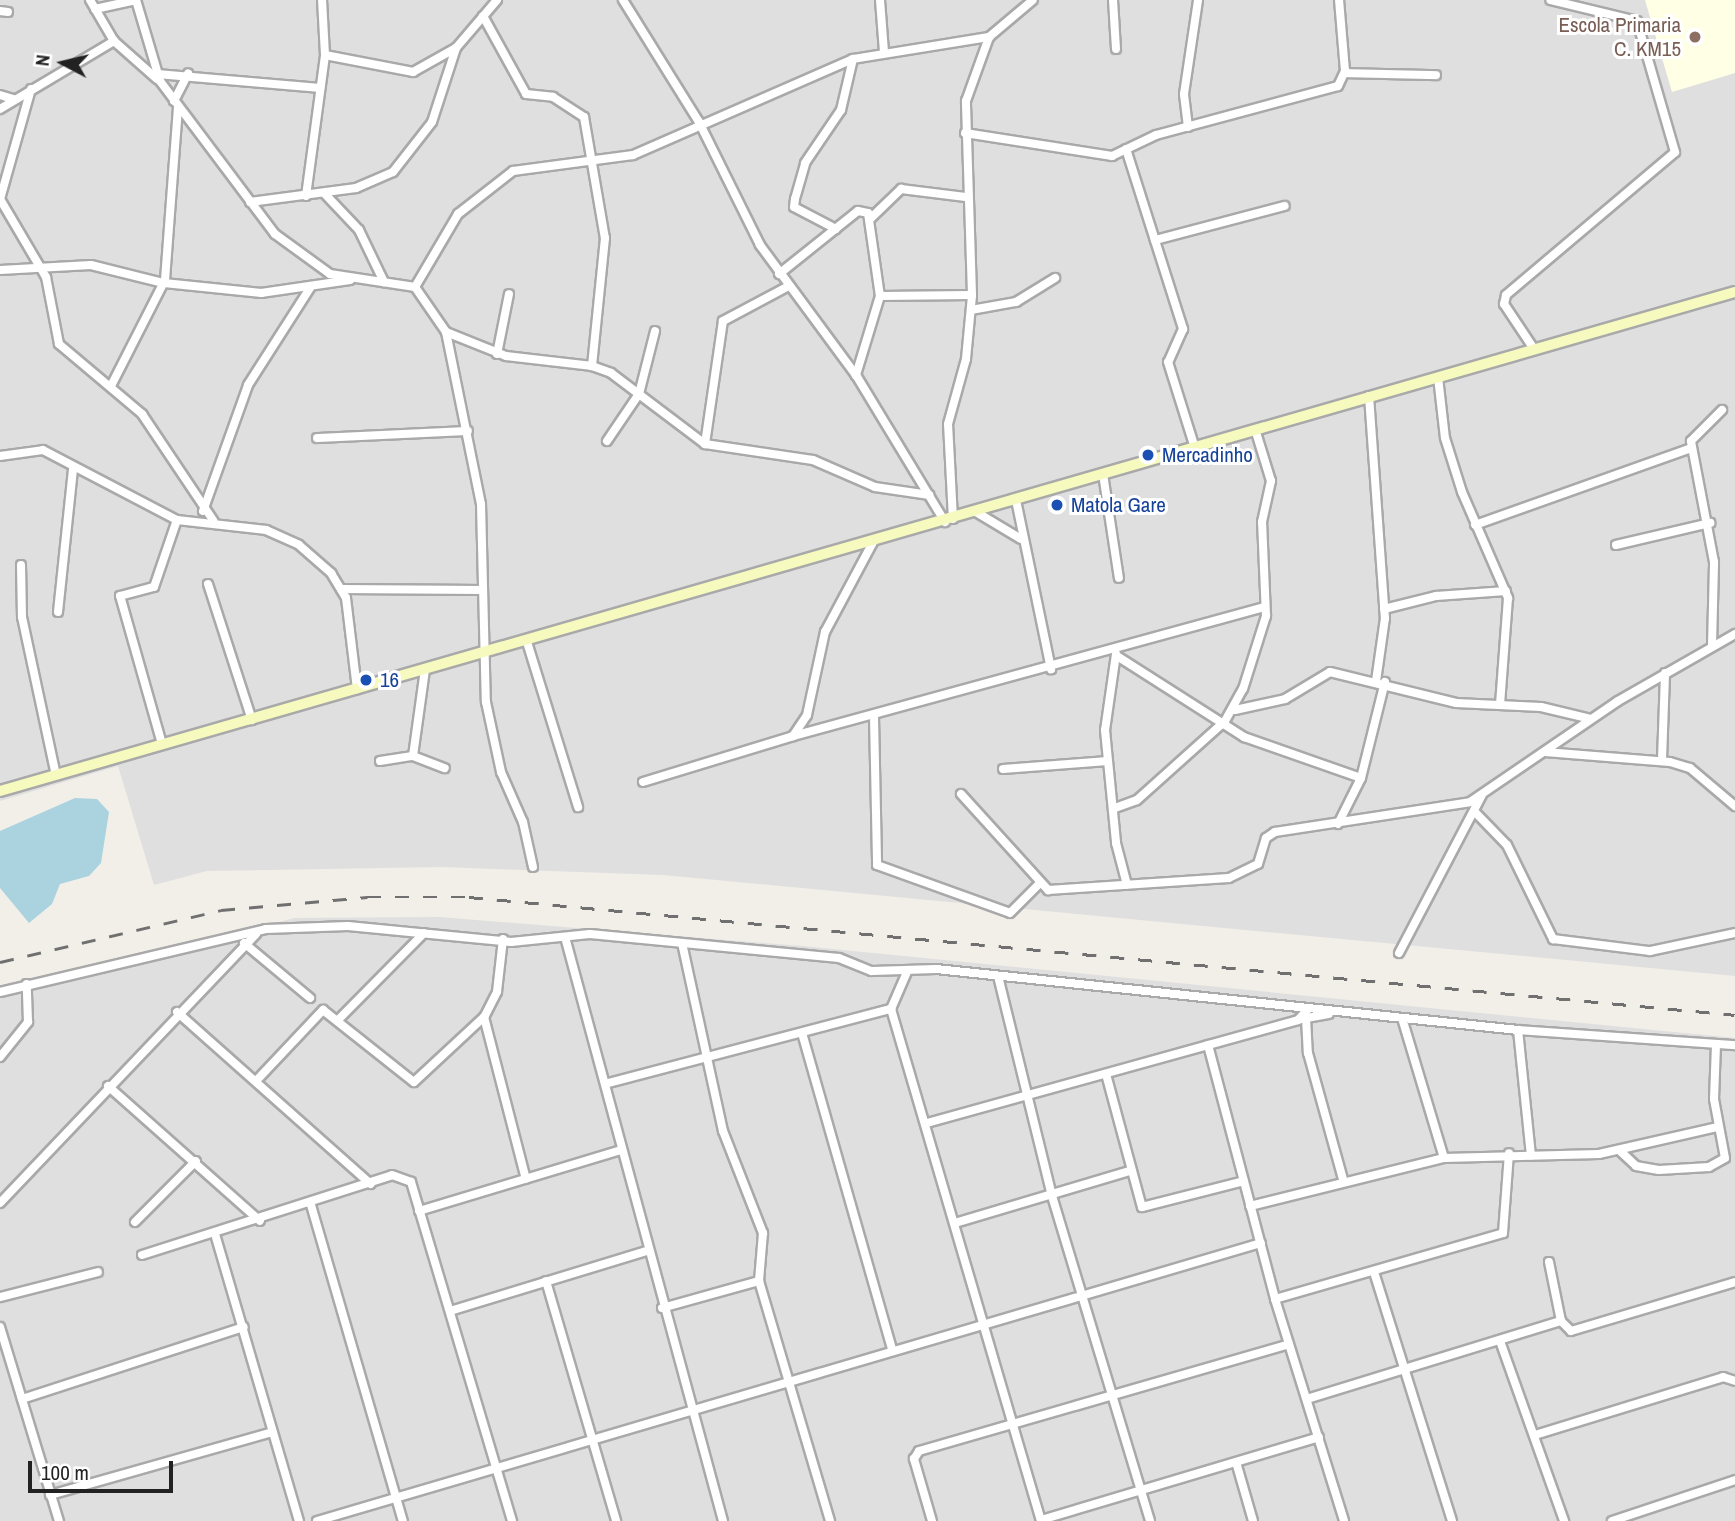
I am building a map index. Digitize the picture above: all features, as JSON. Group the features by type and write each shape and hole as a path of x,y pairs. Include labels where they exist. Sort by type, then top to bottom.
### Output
{"street":[{"path":"90,0 114,41 158,78 250,202 286,245 330,274 415,287 446,332 481,504 481,654 501,772 523,822 533,867"},
{"path":"95,9 136,0 158,78"},
{"path":"306,196 325,55 323,0"},
{"path":"250,202 324,193 393,172 432,122 456,48 497,0"},
{"path":"623,0 699,122 726,185 787,287 856,375 929,495 949,520"},
{"path":"880,0 884,52"},
{"path":"949,520 948,424 972,295 966,197 966,101 989,37 1033,0"},
{"path":"1114,0 1116,49"},
{"path":"1188,127 1184,94 1198,0"},
{"path":"965,133 1094,155 1126,149 1188,127 1338,86 1345,73 1339,0"},
{"path":"1534,349 1504,304 1506,295 1675,152 1637,22 1578,3 1550,0"},
{"path":"483,16 526,94 580,109 597,162 605,238 592,366"},
{"path":"415,287 458,214 513,170 597,162 633,155 699,122 853,60 884,52 989,37"},
{"path":"0,110 13,99 114,41"},
{"path":"325,55 399,75 456,48"},
{"path":"836,229 794,206 805,163 841,110 853,60"},
{"path":"158,78 188,73 320,88"},
{"path":"111,386 164,283 176,104 188,73"},
{"path":"1345,73 1436,75"},
{"path":"31,89 0,199 40,265 59,344 142,414 203,511 213,520"},
{"path":"0,95 13,99"},
{"path":"1126,149 1183,329 1168,362 1195,448"},
{"path":"871,218 901,188 966,197"},
{"path":"324,193 359,230 384,282"},
{"path":"1155,240 1285,206"},
{"path":"779,274 858,211 871,218"},
{"path":"856,375 880,296 871,218"},
{"path":"0,270 40,265 92,265 164,283 261,293 310,288 355,279"},
{"path":"971,310 1016,302 1055,278"},
{"path":"705,444 723,321 787,287"},
{"path":"203,511 248,385 310,288"},
{"path":"0,791 527,642 1735,292"},
{"path":"497,354 509,294"},
{"path":"880,296 972,295"},
{"path":"607,441 639,394 654,331"},
{"path":"446,332 497,354 592,366 639,394 705,444 813,460 875,487 929,495"},
{"path":"1438,377 1445,438 1475,525 1506,592 1500,705"},
{"path":"1338,824 1361,778 1381,682 1384,609 1369,396"},
{"path":"1712,646 1710,523 1691,448 1696,430 1722,410"},
{"path":"1115,808 1137,800 1235,710 1263,633 1265,607 1262,522 1271,481 1255,429"},
{"path":"317,438 468,431"},
{"path":"1475,525 1691,448"},
{"path":"0,456 37,449 177,520 213,520 266,530 299,545 341,589 357,689"},
{"path":"58,612 73,469"},
{"path":"1103,474 1119,578"},
{"path":"1016,500 1021,539 1051,669"},
{"path":"976,512 1021,539"},
{"path":"162,744 120,596 153,587 177,520"},
{"path":"1616,545 1710,523"},
{"path":"793,736 807,715 825,632 873,542"},
{"path":"21,565 22,617 56,775"},
{"path":"208,584 251,720"},
{"path":"341,589 483,590"},
{"path":"1384,609 1436,596 1506,592"},
{"path":"643,782 793,736 1051,669 1115,646 1265,607"},
{"path":"961,794 1039,884 1057,891 1229,878 1258,864 1269,835 1338,824 1482,794 1591,719 1735,634"},
{"path":"527,642 578,807"},
{"path":"1115,646 1117,656 1105,730 1127,885"},
{"path":"1117,656 1225,721 1244,737 1361,778"},
{"path":"414,756 425,670"},
{"path":"1235,710 1285,699 1331,673 1381,682 1445,701 1500,705 1591,719"},
{"path":"1662,760 1665,673"},
{"path":"874,717 877,865 1010,913 1039,884"},
{"path":"1545,752 1662,760 1690,768 1735,806"},
{"path":"380,761 414,756 445,768"},
{"path":"1003,769 1108,761"},
{"path":"1399,953 1482,794"},
{"path":"1474,811 1507,845 1553,939 1650,951 1735,933"},
{"path":"0,992 259,932 308,925 503,939 565,937 682,943 839,958 872,971 936,969 1518,1030 1735,1045"},
{"path":"0,1203 177,1012 244,943 259,932"},
{"path":"338,1020 427,932"},
{"path":"565,937 608,1083 621,1150 646,1251 723,1521"},
{"path":"256,1080 323,1010 414,1083 484,1017 497,992 503,939"},
{"path":"244,943 310,998"},
{"path":"682,943 723,1132 763,1233 759,1281 786,1385 830,1521"},
{"path":"907,972 891,1009 927,1123 1041,1520 1141,1493 1319,1437"},
{"path":"998,976 1030,1094 1052,1196 1150,1521"},
{"path":"0,1057 28,1022 27,984"},
{"path":"1308,1008 1302,1019 1308,1053 1343,1180"},
{"path":"608,1083 705,1055 891,1009"},
{"path":"177,1012 371,1184"},
{"path":"927,1123 1302,1019 1338,1012"},
{"path":"484,1017 526,1179"},
{"path":"1402,1018 1444,1158"},
{"path":"1518,1030 1531,1154"},
{"path":"802,1033 892,1349"},
{"path":"1619,1150 1645,1169 1709,1167 1725,1158 1718,1127 1716,1044"},
{"path":"1208,1045 1275,1299 1344,1521"},
{"path":"1106,1074 1129,1171 1144,1208 1244,1181"},
{"path":"108,1086 196,1161 260,1221"},
{"path":"1250,1206 1343,1180 1444,1158 1619,1150 1718,1127"},
{"path":"419,1211 621,1150"},
{"path":"1275,1299 1503,1233 1509,1153"},
{"path":"135,1222 196,1161"},
{"path":"955,1223 1129,1171"},
{"path":"142,1255 311,1205 392,1175 411,1182 512,1521"},
{"path":"311,1205 403,1521"},
{"path":"215,1234 299,1521"},
{"path":"317,1521 692,1416 892,1349 1261,1243"},
{"path":"450,1311 646,1251"},
{"path":"1549,1262 1561,1321 1574,1331 1735,1282"},
{"path":"0,1297 98,1272"},
{"path":"1374,1272 1452,1521"},
{"path":"546,1281 616,1521"},
{"path":"662,1308 759,1281"},
{"path":"1307,1399 1405,1366 1500,1341 1561,1321"},
{"path":"0,1327 58,1521"},
{"path":"22,1399 243,1327"},
{"path":"1500,1341 1564,1521"},
{"path":"932,1521 914,1455 1289,1344"},
{"path":"1535,1435 1723,1377 1735,1381"},
{"path":"50,1495 272,1432"},
{"path":"1236,1462 1253,1521"},
{"path":"1612,1521 1735,1480"}],"shaded area":[{"path":"0,0 1735,0 1735,976 663,875 440,867 207,871 154,885 118,766 0,801"},
{"name":"Escola Primaria C. KM15","path":"1645,0 1735,0 1735,73 1672,92"},
{"path":"439,917 802,946 1735,1038 1735,1521 0,1521 0,990 295,918"}],"water":[{"path":"75,798 97,799 109,812 101,863 89,876 60,884 52,904 29,923 0,888 0,831"}],"railway":[{"path":"0,962 221,910 367,897 469,897 1735,1015"}],"place":[{"name":"Escola Primaria C. KM15","path":"1695,37"},
{"name":"Mercadinho","path":"1148,455"},
{"name":"Matola Gare","path":"1057,505"},
{"name":"16","path":"366,680"}]}
